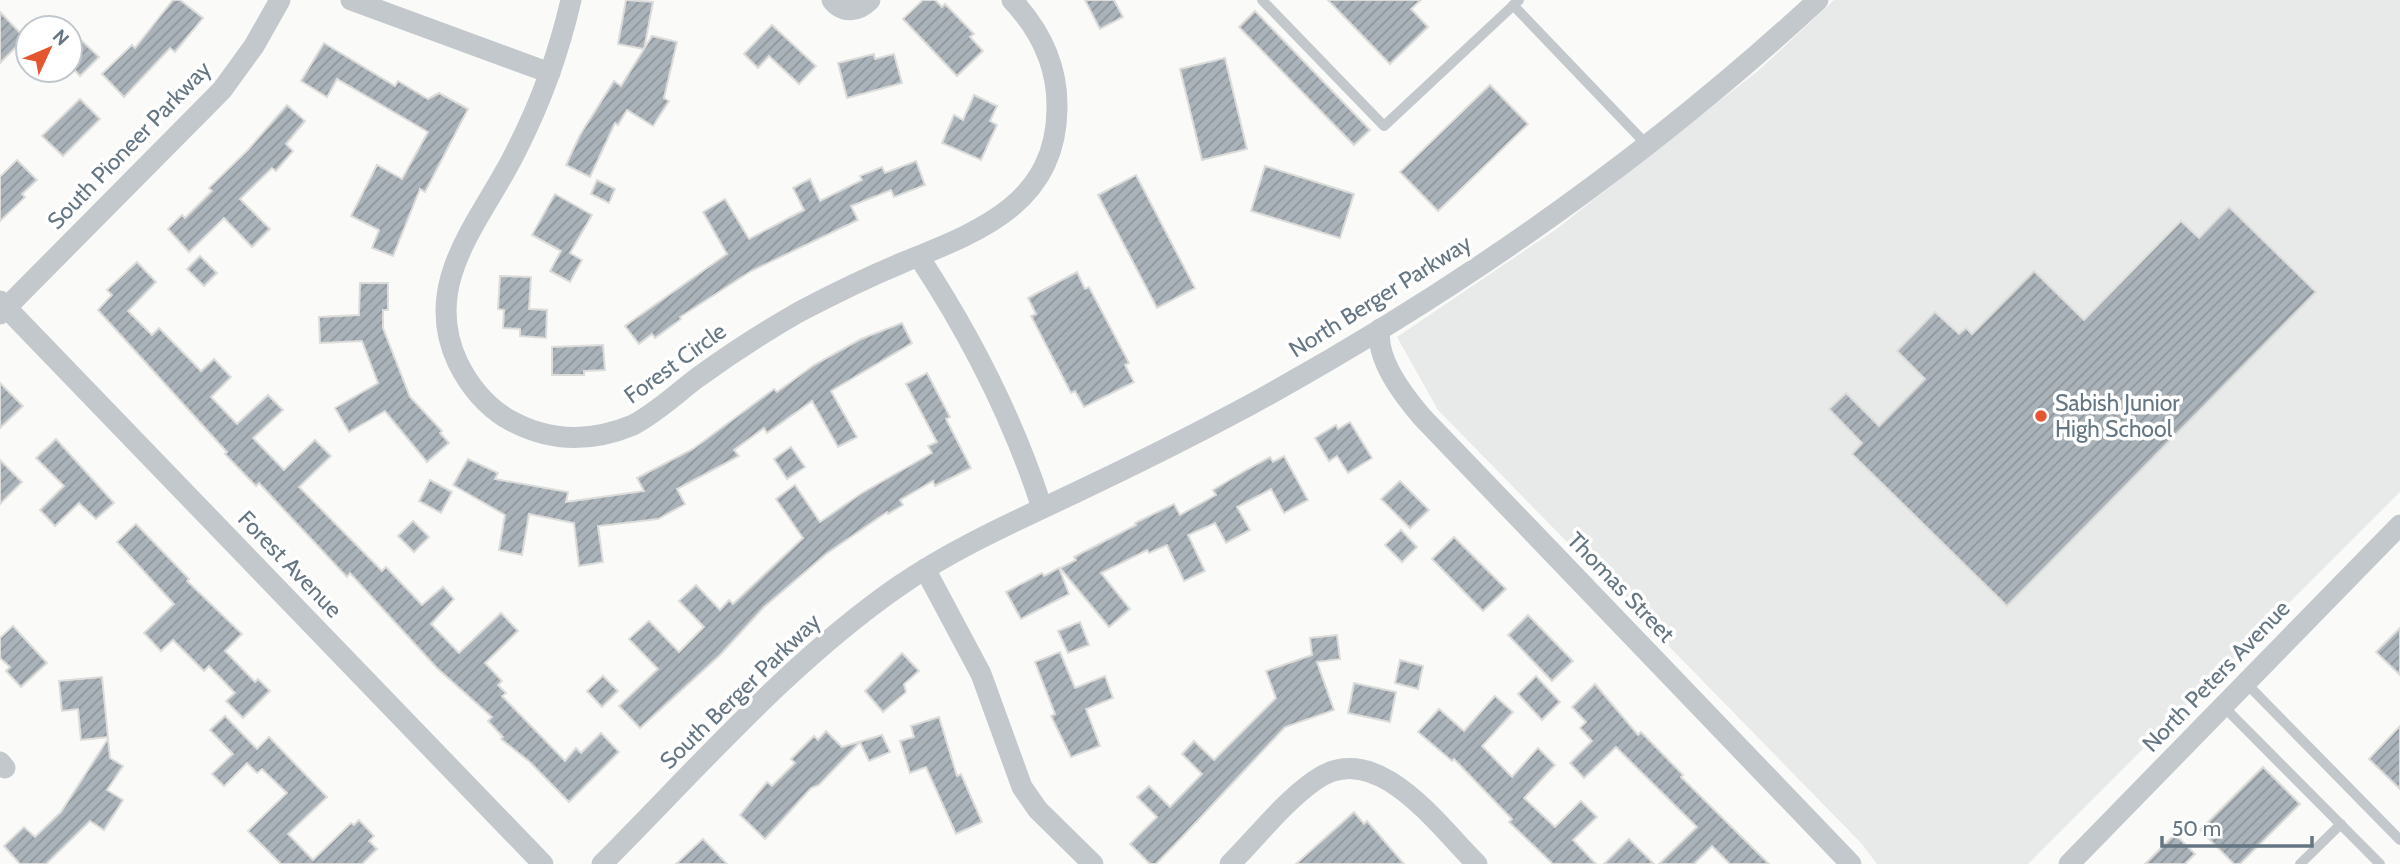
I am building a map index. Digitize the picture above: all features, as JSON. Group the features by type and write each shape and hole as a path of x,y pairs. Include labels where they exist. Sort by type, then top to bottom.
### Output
{"street":[{"name":"South Pioneer Parkway","path":"2,308 222,90 254,47 280,0"},
{"path":"351,0 550,73"},
{"name":"Forest Circle","path":"571,0 550,73 517,150 458,251 449,277 445,304 453,351 469,381 492,407 527,428 546,435 580,438 607,434 633,425 775,326 853,285 978,232 999,219 1027,192 1048,155 1057,114 1054,75 1038,33 1012,0"},
{"path":"832,0 842,9 850,11 858,9 870,0"},
{"name":"North Berger Parkway","path":"925,569 1233,414 1380,329 1501,251 1647,145 1742,68 1818,0"},
{"path":"919,257 958,318 996,389 1042,508"},
{"name":"Forest Avenue","path":"2,308 542,864"},
{"name":"Thomas Street","path":"1380,329 1379,339 1389,367 1422,417 1851,864"},
{"name":"North Peters Avenue","path":"2069,864 2400,525"},
{"path":"925,569 981,674 1022,787 1038,810 1093,864"},
{"name":"South Berger Parkway","path":"602,864 816,651 869,607 925,569"},
{"path":"1230,864 1311,783 1331,772 1350,768 1373,771 1393,781 1477,864"}],"lane":[{"path":"1262,0 1384,126 1516,3 1647,145"},
{"path":"2246,683 2400,840"},
{"path":"2223,706 2380,864"},
{"path":"2300,864 2340,824"}],"shaded area":[{"path":"1834,0 2400,0 2400,492 2028,864 1877,864 1861,843 1438,410 1397,337 1555,230 1759,70"}],"building":[{"path":"173,0 180,0 203,18 175,52 170,48 124,97 102,74 132,45 135,48"},
{"path":"626,0 653,2 644,49 618,44"},
{"path":"923,0 935,0 942,7 945,4 974,34 970,37 983,51 957,76 903,19"},
{"path":"1085,0 1114,0 1123,17 1100,29"},
{"path":"1328,0 1421,0 1411,9 1428,27 1390,64"},
{"path":"1255,11 1370,130 1354,145 1239,27"},
{"path":"0,12 14,27 14,49 0,63"},
{"path":"772,25 816,66 799,84 769,56 758,68 744,54"},
{"path":"652,36 677,42 664,98 669,101 653,126 627,110 618,125 615,123 590,177 566,165 580,135 614,81 621,86"},
{"path":"84,43 99,57 84,72"},
{"path":"324,43 395,86 398,81 428,99 439,93 468,109 425,192 420,189 393,256 372,248 379,230 351,216 377,165 402,179 428,132 337,79 327,97 301,81"},
{"path":"874,54 875,59 894,54 902,83 847,98 838,63"},
{"path":"1225,58 1247,149 1202,160 1180,69"},
{"path":"1490,85 1528,124 1438,211 1400,172"},
{"path":"974,95 997,106 990,121 997,125 981,160 942,143 954,115 963,120"},
{"path":"80,99 100,119 63,156 42,136"},
{"path":"287,105 305,121 286,144 293,151 276,171 272,168 240,199 270,229 252,247 224,218 189,252 168,229 182,215 185,218 212,191 209,188 248,150"},
{"path":"17,160 37,180 22,194 25,197 0,221 0,177"},
{"path":"916,161 925,185 894,197 891,190 851,206 858,220 751,271 680,317 681,319 655,338 652,334 639,344 625,326 727,254 703,212 725,199 749,239 804,210 793,188 810,179 820,201 862,180 860,176 882,167 885,173"},
{"path":"1265,166 1354,194 1340,238 1251,211"},
{"path":"1136,175 1195,288 1157,308 1098,195"},
{"path":"597,180 615,189 609,203 591,194"},
{"path":"555,194 592,215 570,253 582,260 570,282 550,271 561,251 532,235"},
{"name":"Sabish Junior High School","path":"2229,207 2316,292 2007,606 1852,454 1862,443 1829,409 1846,393 1879,426 1925,379 1897,351 1935,312 1959,334 1966,328 1972,334 2034,271 2084,320 2181,221 2199,238"},
{"path":"200,256 217,273 204,286 187,269"},
{"path":"137,262 156,282 128,311 152,335 159,328 201,371 214,359 231,377 211,397 237,424 268,395 283,410 253,438 284,470 315,440 331,456 299,487 382,571 386,567 422,605 443,587 454,599 431,624 459,653 501,613 518,631 485,663 502,681 498,685 506,693 502,696 565,761 576,748 581,753 601,733 619,752 569,802 530,762 501,739 503,737 488,721 492,717 437,668 350,573 347,577 259,483 256,486 225,454 227,452 98,310 112,295 107,290"},
{"path":"1077,272 1085,289 1089,287 1129,363 1125,365 1134,382 1084,407 1075,391 1071,393 1031,316 1036,314 1028,298"},
{"path":"500,276 531,277 529,309 547,310 546,338 520,336 520,329 503,328 504,310 498,309"},
{"path":"360,283 388,283 388,310 383,310 383,328 410,397 442,431 440,433 449,443 427,462 385,411 349,432 335,408 378,383 362,341 320,343 319,317 359,315"},
{"path":"902,323 912,343 831,391 857,437 838,447 812,401 767,433 764,428 734,450 739,456 677,489 685,504 658,519 598,526 603,562 579,566 574,523 529,514 522,555 499,550 505,515 453,485 468,459 498,473 495,479 568,492 566,502 644,491 637,478 693,449 774,389 777,392 814,365 861,339"},
{"path":"603,345 605,370 584,371 584,375 552,375 552,347"},
{"path":"927,373 950,417 946,419 971,468 935,486 933,481 900,500 903,505 888,514 887,512 826,554 764,607 720,655 640,728 619,706 658,669 629,639 649,621 679,652 704,627 679,601 696,585 720,610 729,600 733,604 803,538 776,499 795,485 820,522 862,493 932,453 928,446 937,442 906,384"},
{"path":"0,383 23,406 0,428"},
{"path":"1350,422 1372,458 1348,473 1337,456 1329,461 1315,438 1336,425 1338,429"},
{"path":"56,439 114,503 96,519 79,503 55,526 40,510 64,486 36,458"},
{"path":"791,447 805,467 787,479 774,459"},
{"path":"1284,456 1308,500 1284,513 1271,489 1237,507 1250,530 1226,543 1215,523 1188,535 1205,571 1184,581 1167,545 1149,553 1147,550 1101,573 1130,609 1109,627 1060,568 1076,560 1074,557 1136,525 1135,523 1174,504 1180,515 1216,495 1213,490 1248,469 1270,457 1273,462"},
{"path":"0,460 22,482 0,504"},
{"path":"430,480 452,492 441,513 419,501"},
{"path":"1400,481 1429,510 1410,528 1381,499"},
{"path":"413,521 429,537 414,552 398,536"},
{"path":"136,524 189,579 187,581 242,634 225,651 255,682 258,679 270,691 243,718 226,701 235,693 209,666 204,671 173,640 161,651 144,633 174,604 117,542"},
{"path":"1401,530 1417,547 1402,562 1385,545"},
{"path":"1454,537 1506,589 1483,611 1432,559"},
{"path":"1059,568 1069,594 1021,619 1006,592 1042,573 1044,576"},
{"path":"1528,615 1573,661 1552,681 1508,635"},
{"path":"1080,622 1089,645 1068,653 1058,631"},
{"path":"13,626 47,663 21,687 6,671 10,667 0,658 0,638"},
{"path":"2400,628 2400,675 2376,652"},
{"path":"1337,635 1340,659 1317,662 1334,710 1285,727 1156,864 1150,864 1130,844 1157,817 1137,797 1149,786 1170,807 1202,774 1182,754 1194,741 1214,760 1276,698 1266,671 1312,655 1310,638"},
{"path":"1060,652 1075,688 1105,676 1113,698 1086,709 1100,746 1071,757 1051,716 1055,714 1035,662"},
{"path":"902,653 919,671 904,684 906,692 883,712 865,691"},
{"path":"1400,660 1423,666 1418,689 1395,683"},
{"path":"603,676 618,691 602,707 587,691"},
{"path":"1536,676 1560,702 1542,720 1518,694"},
{"path":"102,677 108,737 81,740 78,709 62,711 59,681"},
{"path":"1354,683 1396,692 1390,722 1348,713"},
{"path":"1595,684 1638,735 1641,732 1683,775 1681,777 1769,864 1730,864 1712,846 1694,864 1659,864 1697,827 1616,747 1584,778 1570,763 1592,741 1580,728 1586,722 1572,707"},
{"path":"1495,696 1513,712 1482,746 1512,777 1538,748 1555,765 1524,798 1555,827 1581,801 1597,817 1573,840 1596,864 1553,864 1509,822 1512,819 1454,759 1452,761 1418,732 1439,709 1464,731"},
{"path":"225,716 257,749 269,737 327,797 288,834 313,860 351,823 354,825 359,820 374,836 369,841 377,849 362,864 281,864 248,831 287,793 262,769 257,773 247,763 224,786 212,774 233,754 210,730"},
{"path":"939,717 957,776 961,774 982,822 956,834 926,767 910,773 900,741 914,737 911,726"},
{"path":"2400,726 2400,789 2369,759"},
{"path":"826,731 842,747 882,735 890,752 869,761 860,742 819,785 811,788 765,839 740,815 767,782 772,786 795,763 791,759 814,736 818,740"},
{"path":"108,739 110,758 123,766 107,790 123,800 104,830 90,821 46,864 20,864 4,846 24,827 35,837 61,812"},
{"path":"2263,767 2300,804 2240,864 2234,864 2200,830"},
{"path":"1354,812 1364,824 1367,821 1404,864 1296,864"},
{"path":"2175,834 2195,854 2185,864 2145,864"},
{"path":"703,839 727,864 676,864"},
{"path":"1629,839 1654,864 1604,864"}],"place":[{"name":"Sabish Junior High School","path":"2041,416"}]}
